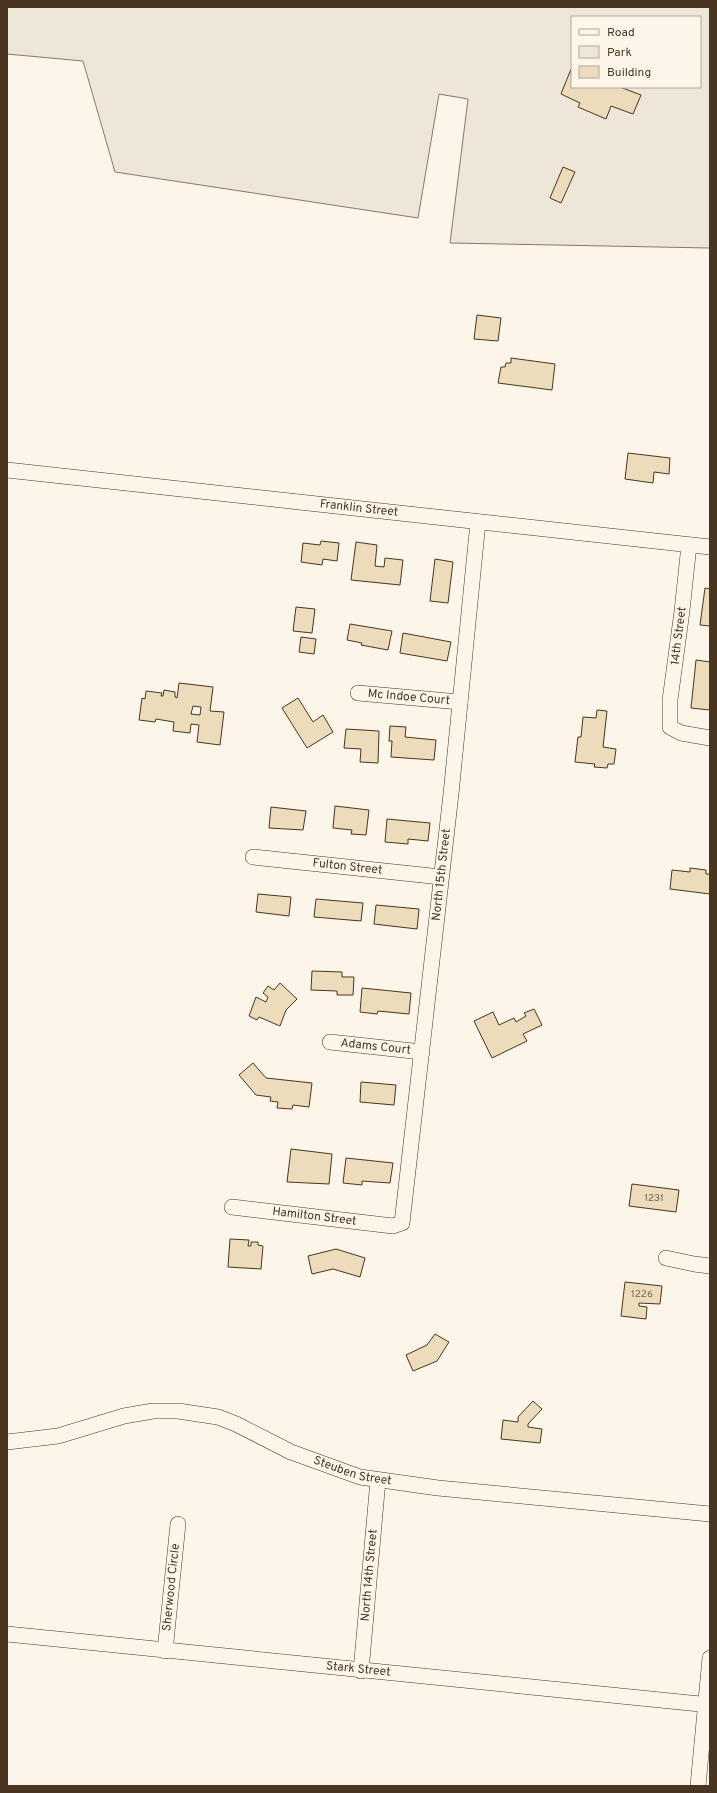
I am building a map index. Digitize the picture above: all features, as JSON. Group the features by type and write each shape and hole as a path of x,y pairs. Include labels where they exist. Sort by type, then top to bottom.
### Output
{"street":[{"name":"Franklin Street","path":"7,470 710,547"},
{"name":"North 15th Street","path":"397,1225 402,1223 404,1214 460,702 478,522"},
{"name":"14th Street","path":"689,545 670,700 670,727 681,733 710,738"},
{"name":"Mc Indoe Court","path":"358,693 460,702"},
{"name":"Fulton Street","path":"253,857 441,877"},
{"name":"Adams Court","path":"330,1042 422,1052"},
{"name":"Hamilton Street","path":"232,1207 393,1226 397,1225"},
{"path":"666,1258 710,1266"},
{"name":"Steuben Street","path":"7,1442 58,1436 124,1416 146,1412 178,1411 218,1417 236,1424 290,1452 360,1477 438,1488 710,1514"},
{"name":"North 14th Street","path":"361,1671 378,1480"},
{"name":"Sherwood Circle","path":"165,1651 178,1524"},
{"name":"Stark Street","path":"7,1634 708,1705"},
{"path":"698,1786 708,1705 710,1658"}],"green space":[{"path":"7,7 710,7 710,248 450,243 468,99 439,94 418,218 115,172 83,61 7,54"}],"building":[{"path":"571,69 571,88 623,88 641,95 633,114 611,106 606,119 578,107 580,103 561,94"},
{"path":"563,167 575,172 561,203 550,198"},
{"path":"477,315 501,318 498,341 474,339"},
{"path":"511,358 555,364 552,390 498,383 501,367 505,367 506,363 511,363"},
{"path":"628,453 670,458 669,474 654,472 653,483 625,479"},
{"path":"321,541 339,543 337,561 323,559 322,565 301,562 303,543 320,545"},
{"path":"356,542 377,545 375,566 384,567 385,558 403,560 400,585 351,580"},
{"path":"435,559 453,562 448,603 430,601"},
{"path":"705,588 710,589 710,626 700,625"},
{"path":"296,607 315,609 312,633 293,631"},
{"path":"350,624 392,631 388,650 361,645 362,643 347,640"},
{"path":"403,633 451,642 447,661 400,653"},
{"path":"301,637 316,639 314,654 299,652"},
{"path":"696,660 710,662 710,710 691,708"},
{"path":"179,683 213,687 210,711 224,712 220,745 197,742 199,725 191,724 190,733 173,731 174,722 156,719 155,722 139,720 142,698 145,699 146,691 162,693 161,696 163,696 164,690 175,692 175,697 177,698","holes":["193,706 201,707 200,715 191,714"]},
{"path":"298,698 313,722 323,715 333,732 307,748 282,708"},
{"path":"597,710 607,711 603,747 616,749 614,764 608,764 607,768 594,767 595,764 575,762 578,737 581,737 583,717 596,718"},
{"path":"390,726 406,727 405,737 436,740 434,760 391,757 392,741 389,741"},
{"path":"346,729 379,731 378,763 360,762 361,749 344,748"},
{"path":"335,806 369,810 366,835 351,834 352,830 333,828"},
{"path":"271,807 306,811 303,830 269,828"},
{"path":"387,819 430,823 428,841 408,839 408,844 385,842"},
{"path":"690,868 706,870 706,874 710,874 710,894 670,889 672,870 690,872"},
{"path":"258,894 291,897 289,916 256,912"},
{"path":"316,899 363,903 361,921 314,917"},
{"path":"376,905 419,909 417,929 374,924"},
{"path":"312,971 342,972 342,977 354,977 353,995 337,995 337,991 311,990"},
{"path":"280,983 297,999 286,1010 280,1026 259,1017 257,1020 249,1016 256,997 266,1002 268,997 263,993 268,986 274,990"},
{"path":"362,988 411,993 409,1014 378,1011 377,1014 360,1012"},
{"path":"534,1009 542,1025 523,1034 527,1041 492,1058 474,1021 493,1012 499,1025 514,1018 516,1022 526,1016 524,1013"},
{"path":"253,1063 266,1078 312,1083 309,1107 293,1105 292,1109 277,1108 278,1102 270,1101 271,1097 256,1095 239,1075"},
{"path":"361,1082 396,1085 394,1105 360,1102"},
{"path":"291,1149 332,1154 329,1184 287,1182"},
{"path":"346,1158 393,1163 390,1183 362,1181 362,1185 343,1183"},
{"path":"632,1184 679,1190 676,1212 629,1206"},
{"path":"230,1239 249,1240 248,1246 251,1246 251,1242 258,1242 258,1245 263,1246 261,1269 228,1267"},
{"path":"336,1249 365,1258 360,1277 333,1269 312,1274 308,1256"},
{"path":"625,1282 662,1286 660,1304 639,1303 639,1306 647,1307 646,1319 621,1316"},
{"path":"435,1334 449,1342 437,1361 413,1371 406,1355 427,1345"},
{"path":"533,1401 542,1409 528,1424 528,1427 542,1429 540,1443 501,1439 503,1420 518,1422 518,1417"}]}
